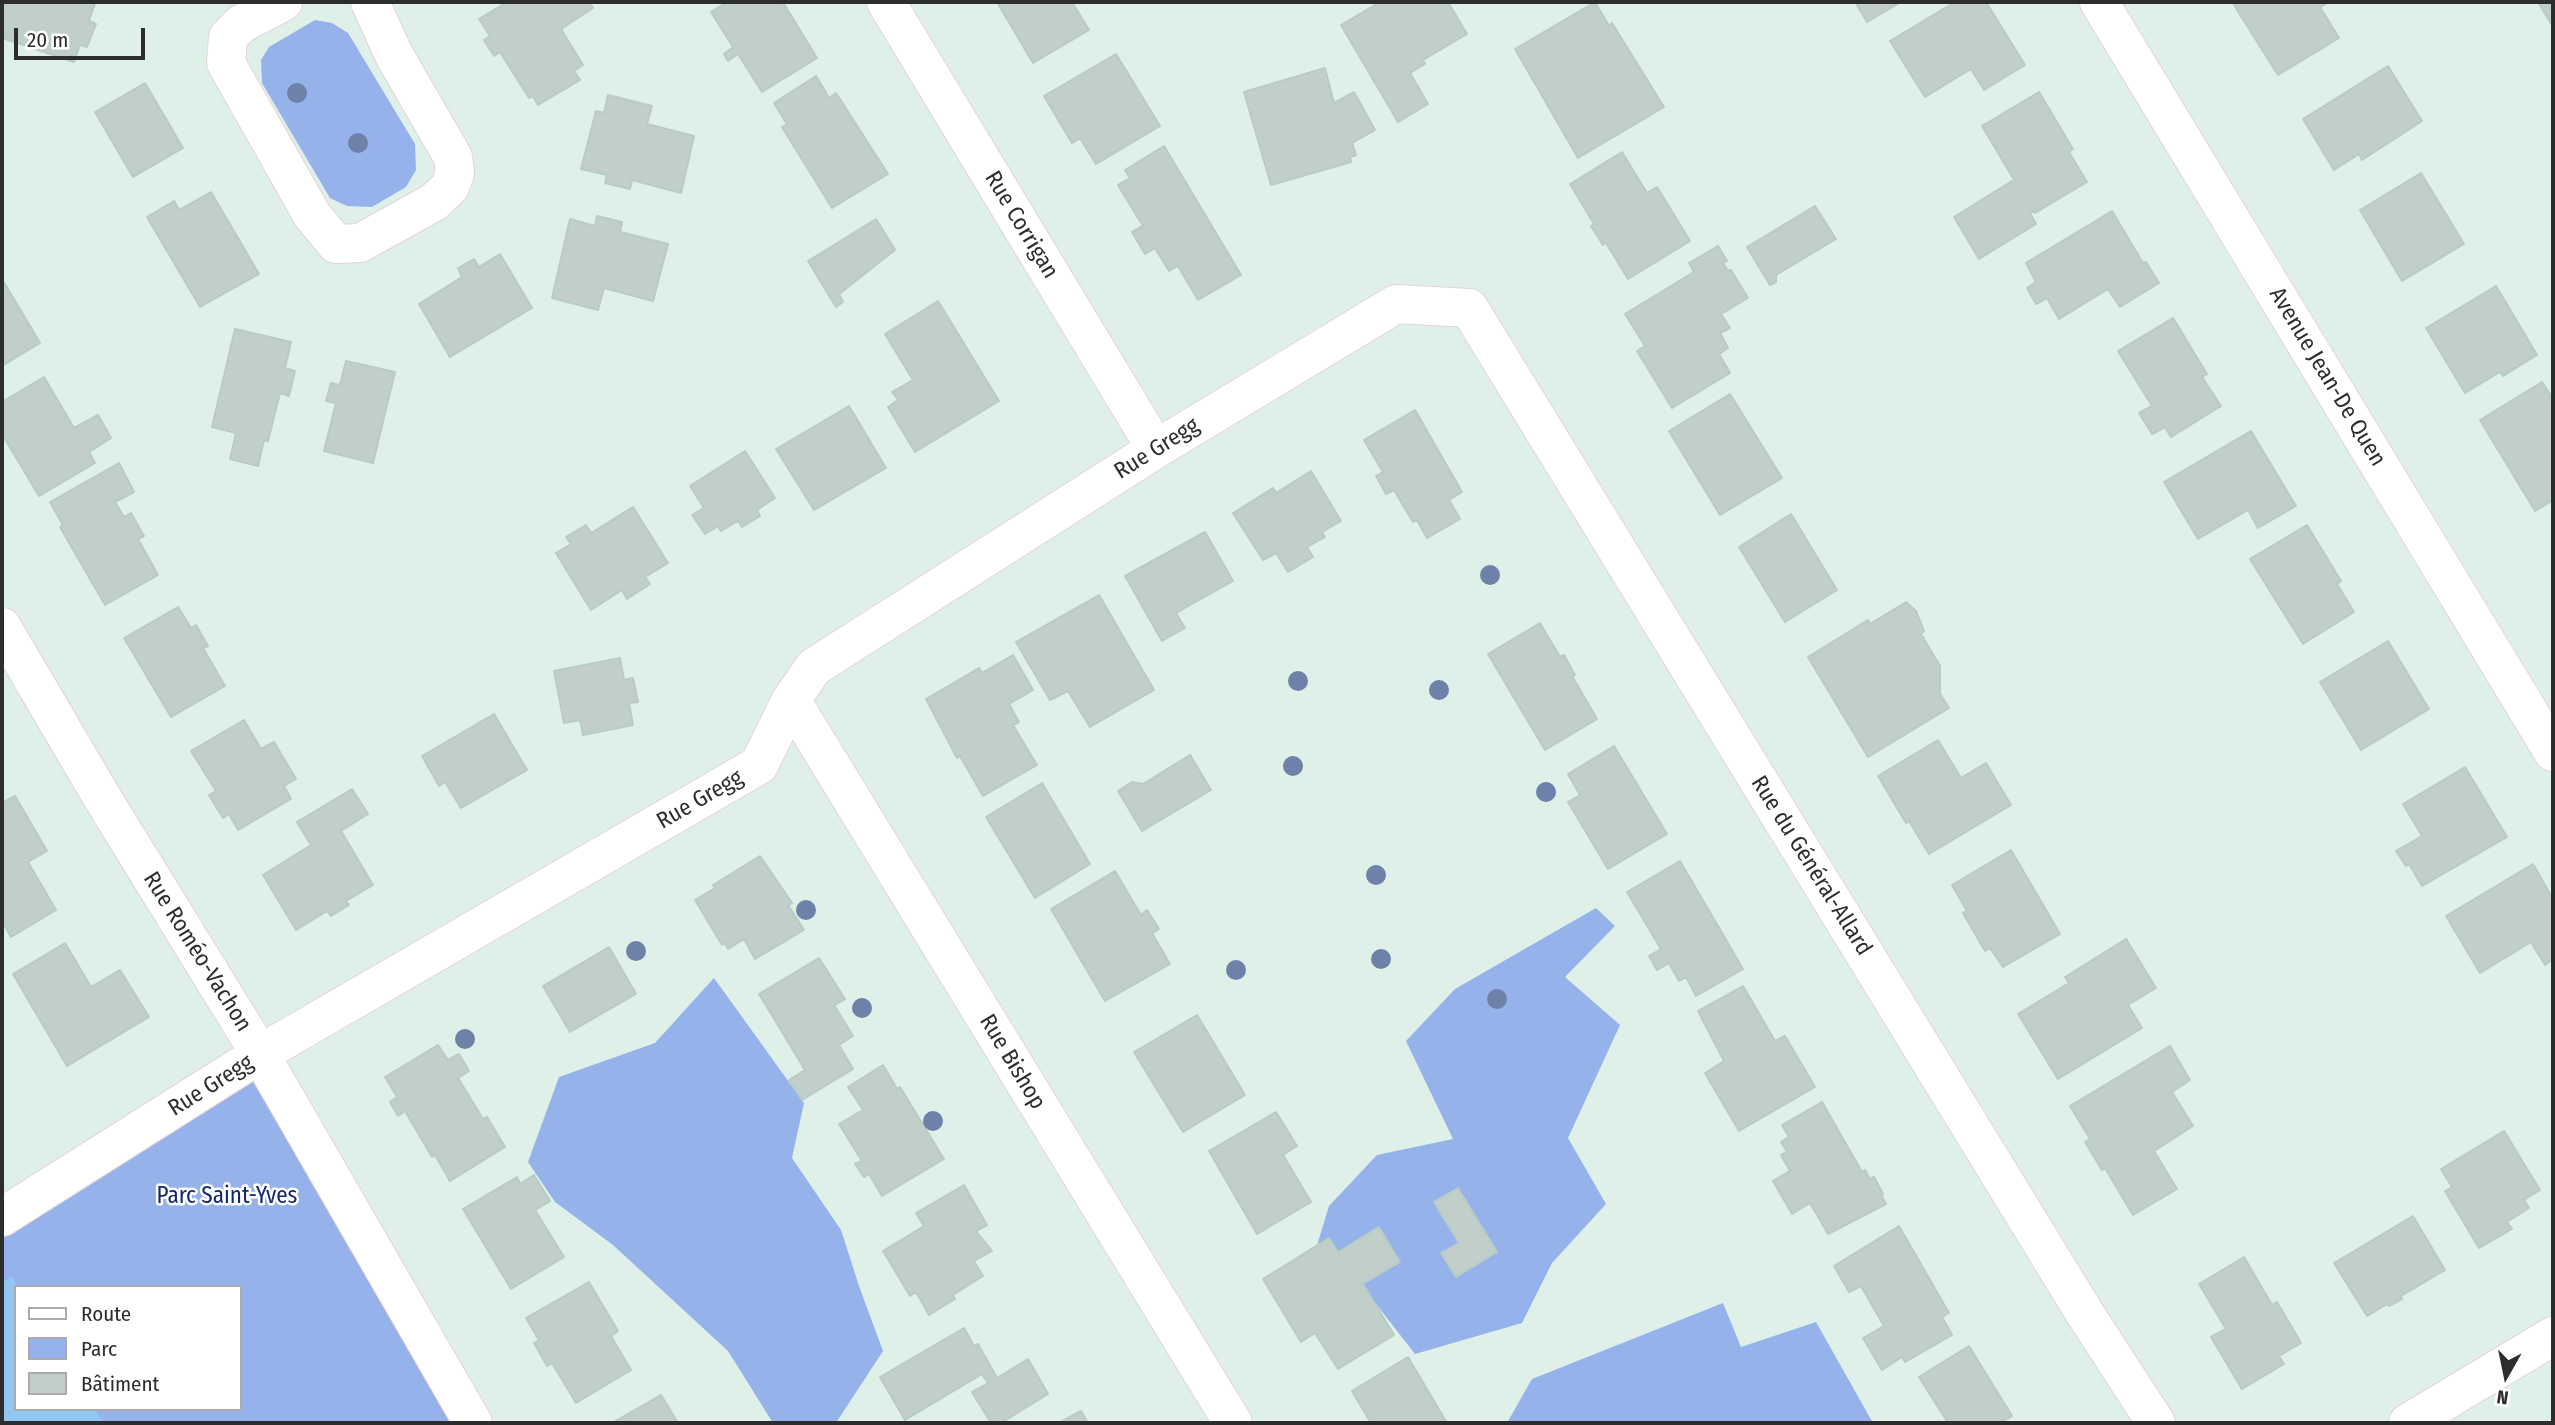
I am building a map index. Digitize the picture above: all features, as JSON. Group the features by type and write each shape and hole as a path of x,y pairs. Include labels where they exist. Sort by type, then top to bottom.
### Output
{"street":[{"path":"283,2 241,24 228,37 226,63 312,215 336,244 360,243 434,202 450,187 456,173 453,157 394,55 370,2"},
{"name":"Rue Corrigan","path":"886,2 1156,449"},
{"name":"Avenue Jean-De Quen","path":"2099,2 2552,746"},
{"name":"Rue Gregg","path":"2,1217 260,1054 759,765 791,700 814,667 1156,449 1396,304 1469,308"},
{"name":"Rue du Général-Allard","path":"1469,308 2084,1312 2156,1423"},
{"name":"Rue Roméo-Vachon","path":"2,627 103,799 260,1054 473,1423"},
{"name":"Rue Bishop","path":"791,700 1233,1423"},
{"path":"2408,1423 2553,1336"}],"green space":[{"path":"315,20 332,23 348,33 415,144 416,170 406,187 372,207 347,206 330,198 262,83 261,60 269,47"},
{"path":"1596,908 1615,926 1565,977 1620,1025 1568,1138 1606,1204 1552,1263 1522,1323 1415,1354 1376,1304 1315,1252 1329,1206 1377,1155 1453,1139 1406,1041 1455,989"},
{"path":"714,978 804,1103 792,1158 841,1230 883,1351 836,1423 773,1423 728,1351 613,1245 555,1202 528,1162 559,1077 655,1043"},
{"name":"Parc Saint-Yves","path":"260,1073 468,1423 2,1423 2,1224"},
{"path":"1723,1303 1741,1347 1816,1322 1873,1423 1507,1423 1532,1379"}],"shaded area":[{"path":"12,1276 17,1285 14,1285 14,1411 96,1411 103,1423 2,1423 2,1282"}],"building":[{"path":"2,2 95,3 89,21 96,24 87,47 80,45 74,62 2,38"},
{"path":"507,2 589,2 593,8 561,29 583,65 574,71 580,80 538,105 533,96 529,98 500,52 494,56 484,40 490,36 479,19"},
{"path":"727,2 781,2 817,58 762,92 738,54 728,61 724,54 733,47 711,12"},
{"path":"997,2 1072,2 1089,30 1033,63"},
{"path":"1380,2 1448,2 1467,34 1423,60 1425,64 1410,73 1428,104 1398,122 1341,25"},
{"path":"1595,2 1609,26 1612,23 1664,107 1578,158 1515,49"},
{"path":"1855,2 1901,2 1867,22"},
{"path":"1955,2 1986,2 2025,65 1984,90 1971,69 1925,97 1890,41"},
{"path":"2239,2 2329,2 2320,7 2339,38 2278,75 2234,5"},
{"path":"2538,2 2553,2 2553,27"},
{"path":"1116,54 1160,126 1096,164 1080,138 1072,143 1044,96"},
{"path":"2388,66 2422,121 2362,160 2359,154 2334,170 2303,119"},
{"path":"1325,68 1334,103 1354,92 1375,130 1352,143 1356,155 1350,157 1351,162 1271,185 1244,92"},
{"path":"816,76 829,98 836,93 888,174 832,208 782,127 787,124 774,103"},
{"path":"145,83 183,148 133,177 95,112"},
{"path":"2039,92 2073,149 2069,152 2087,182 2035,213 2030,213 2036,224 1979,259 1954,217 2012,181 2014,185 2016,183 1982,126"},
{"path":"608,95 652,106 647,124 694,136 681,193 632,180 630,189 605,183 607,175 581,169 596,111 604,113"},
{"path":"1164,146 1241,275 1198,300 1178,266 1169,271 1155,248 1145,254 1132,232 1143,226 1118,185 1130,178 1125,170"},
{"path":"1622,152 1647,193 1657,187 1690,241 1628,279 1606,243 1603,245 1591,226 1594,224 1570,184"},
{"path":"2421,173 2464,244 2402,281 2360,210"},
{"path":"211,192 259,274 200,307 147,217 174,201 179,210"},
{"path":"1815,206 1836,239 1776,275 1776,282 1770,285 1747,247"},
{"path":"2112,211 2143,263 2146,262 2159,283 2120,307 2108,289 2059,319 2047,298 2036,304 2027,288 2036,282 2026,263"},
{"path":"597,216 622,222 620,232 668,244 653,301 604,288 598,310 552,298 570,219 595,226"},
{"path":"876,219 895,250 839,294 843,302 836,307 808,261"},
{"path":"1718,246 1727,261 1723,263 1728,271 1731,270 1748,298 1721,314 1730,328 1720,333 1728,348 1719,354 1730,373 1672,408 1637,351 1645,346 1625,314 1694,272 1689,263"},
{"path":"500,254 532,308 450,357 419,304 462,277 458,268 474,259 479,267"},
{"path":"2,279 40,343 2,366"},
{"path":"2496,286 2537,355 2503,376 2500,372 2465,393 2426,328"},
{"path":"938,301 999,401 915,452 888,407 898,400 892,392 913,380 885,334"},
{"path":"2173,318 2207,374 2202,377 2221,406 2171,437 2165,427 2152,434 2139,413 2152,406 2118,351"},
{"path":"235,329 291,342 285,368 295,371 289,396 280,393 268,441 264,440 258,466 230,459 236,433 212,427"},
{"path":"346,361 395,372 373,463 324,451 336,403 326,401 331,383 340,385"},
{"path":"44,377 74,428 98,415 111,438 89,452 95,463 39,496 2,434 2,402"},
{"path":"2542,382 2553,399 2553,500 2535,511 2480,420"},
{"path":"1730,394 1782,478 1720,515 1669,431"},
{"path":"849,406 886,468 814,510 776,449"},
{"path":"1415,410 1462,492 1449,500 1460,519 1427,538 1417,520 1413,522 1394,490 1386,494 1376,476 1383,472 1364,440"},
{"path":"2251,431 2296,506 2258,528 2248,510 2198,539 2164,482"},
{"path":"745,451 775,498 757,510 760,516 742,527 738,521 721,531 718,526 705,534 692,515 704,508 690,486"},
{"path":"119,463 134,492 115,502 124,517 131,513 144,536 138,539 158,575 105,605 60,527 63,525 50,502"},
{"path":"1311,471 1341,521 1322,532 1325,537 1307,547 1313,557 1288,572 1276,553 1263,560 1233,513 1273,488 1276,493"},
{"path":"633,507 668,563 645,577 650,584 627,599 622,590 591,610 556,553 571,544 566,537 586,525 591,533"},
{"path":"1791,514 1837,590 1785,622 1739,547"},
{"path":"2307,525 2341,581 2337,584 2354,612 2303,644 2250,559"},
{"path":"1205,532 1233,581 1176,613 1185,628 1162,641 1125,576"},
{"path":"1099,595 1154,690 1090,727 1068,691 1050,700 1016,642"},
{"path":"1906,602 1916,611 1924,631 1921,634 1940,666 1940,694 1949,708 1868,757 1808,657 1868,620 1870,624"},
{"path":"178,607 191,628 196,625 208,646 203,648 225,686 171,717 124,638"},
{"path":"1540,623 1560,657 1564,655 1575,675 1572,676 1597,719 1545,750 1488,654"},
{"path":"2388,641 2429,709 2361,750 2320,682"},
{"path":"1013,655 1033,690 1009,704 1019,722 1013,725 1037,765 983,796 960,756 957,758 926,699 979,668 982,673"},
{"path":"620,658 624,680 633,678 638,702 629,703 633,725 583,735 580,720 564,723 554,671"},
{"path":"494,714 527,770 461,808 445,782 439,786 422,756"},
{"path":"244,720 261,749 274,742 296,779 284,786 291,799 238,830 229,814 223,818 209,795 216,791 191,751"},
{"path":"1938,740 1961,778 1986,763 2011,805 1929,854 1909,821 1906,823 1878,776"},
{"path":"1614,746 1667,834 1608,869 1568,802 1580,795 1568,774"},
{"path":"1190,755 1211,790 1142,831 1118,791 1132,782 1143,784"},
{"path":"2465,767 2507,837 2422,886 2409,864 2406,866 2396,851 2422,836 2403,804"},
{"path":"1042,783 1090,864 1035,898 986,817"},
{"path":"352,789 368,814 341,831 373,885 346,901 349,905 331,916 327,911 296,930 263,875 311,845 297,822"},
{"path":"15,796 47,851 28,862 56,910 11,937 2,921 2,803"},
{"path":"2011,850 2060,934 2003,967 1990,948 1985,951 1963,913 1967,911 1952,885"},
{"path":"760,856 792,903 788,905 804,930 755,959 744,939 728,949 725,943 722,945 695,900 715,888 713,885"},
{"path":"1680,861 1743,969 1696,996 1686,977 1679,981 1669,963 1657,970 1649,956 1661,949 1627,892"},
{"path":"2533,864 2553,899 2553,959 2545,965 2531,942 2480,973 2446,916"},
{"path":"1115,871 1141,915 1147,910 1159,929 1152,933 1170,964 1105,1001 1051,909"},
{"path":"2126,939 2156,988 2128,1005 2142,1028 2058,1079 2018,1014 2069,983 2065,977"},
{"path":"65,943 91,987 120,970 149,1017 67,1066 13,974"},
{"path":"609,947 636,994 570,1032 543,986"},
{"path":"819,958 845,999 834,1005 853,1036 839,1045 853,1069 802,1100 789,1080 805,1070 759,994"},
{"path":"1743,986 1775,1041 1785,1036 1815,1087 1739,1131 1705,1073 1724,1061 1698,1011"},
{"path":"1197,1015 1245,1095 1183,1132 1134,1052"},
{"path":"438,1045 448,1060 459,1054 469,1071 458,1078 483,1119 487,1117 505,1147 450,1181 435,1155 432,1157 405,1111 398,1116 390,1102 397,1097 385,1077"},
{"path":"2170,1046 2190,1080 2172,1092 2193,1126 2154,1151 2177,1189 2133,1215 2105,1168 2102,1170 2085,1142 2090,1139 2070,1106"},
{"path":"883,1065 897,1089 900,1087 944,1159 882,1196 869,1174 864,1177 855,1164 862,1161 839,1124 863,1110 848,1087"},
{"path":"1822,1102 1862,1172 1865,1170 1870,1179 1874,1177 1886,1204 1828,1234 1810,1203 1792,1214 1773,1181 1790,1171 1781,1155 1787,1152 1781,1142 1789,1137 1782,1125"},
{"path":"1276,1112 1297,1146 1283,1155 1311,1202 1257,1234 1209,1151"},
{"path":"2504,1131 2540,1190 2524,1200 2529,1208 2507,1222 2512,1229 2479,1248 2445,1191 2452,1187 2441,1169"},
{"path":"534,1175 550,1201 535,1210 564,1257 511,1289 463,1209 517,1177 520,1184"},
{"path":"964,1185 987,1225 976,1231 992,1251 974,1261 983,1276 953,1295 955,1299 929,1315 916,1292 910,1296 883,1251 924,1226 916,1213"},
{"path":"1458,1188 1497,1252 1456,1277 1441,1253 1459,1243 1434,1202"},
{"path":"2413,1216 2445,1270 2401,1296 2402,1299 2367,1316 2334,1263"},
{"path":"1899,1226 1949,1313 1942,1317 1952,1335 1905,1362 1902,1357 1882,1370 1863,1338 1884,1326 1861,1286 1849,1292 1834,1266"},
{"path":"1379,1227 1400,1262 1363,1284 1394,1335 1338,1369 1315,1333 1301,1342 1263,1279 1329,1238 1338,1252"},
{"path":"2244,1257 2272,1305 2277,1302 2301,1343 2279,1356 2284,1364 2242,1389 2211,1337 2226,1329 2199,1284"},
{"path":"589,1282 618,1331 611,1336 631,1370 576,1403 552,1363 547,1366 534,1343 539,1340 526,1318"},
{"path":"964,1328 974,1346 978,1344 997,1378 1028,1359 1048,1394 1001,1423 991,1423 972,1392 988,1383 982,1374 905,1420 880,1377"},
{"path":"1969,1346 2012,1416 2000,1423 1948,1423 1919,1377"},
{"path":"1408,1357 1447,1423 1371,1423 1352,1391"},
{"path":"661,1395 678,1423 612,1423"},
{"path":"1081,1411 1088,1423 1059,1423"}]}
